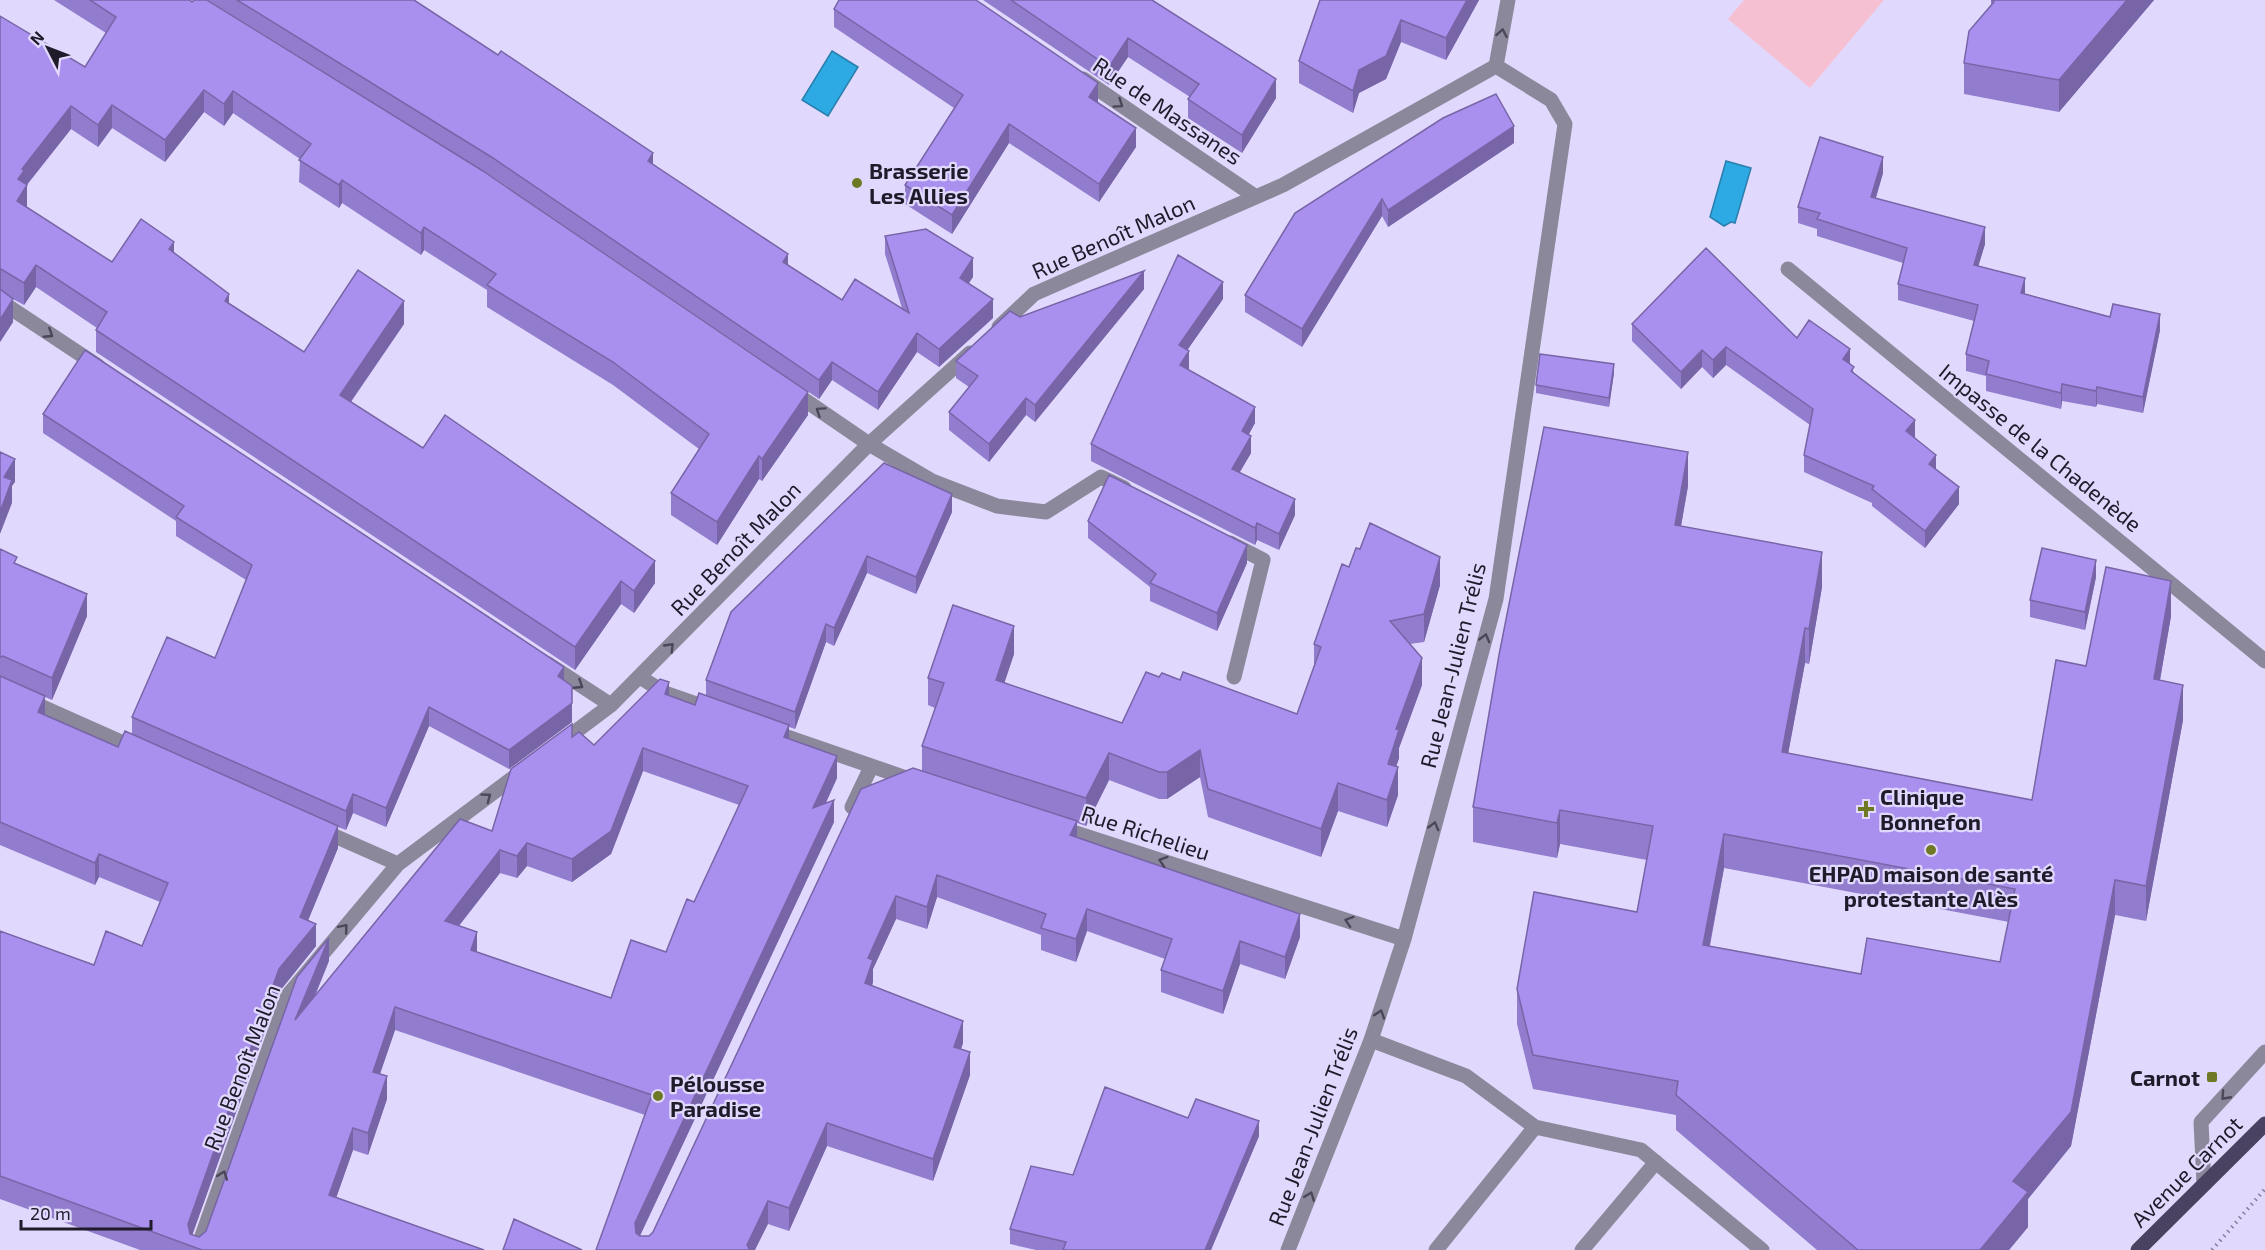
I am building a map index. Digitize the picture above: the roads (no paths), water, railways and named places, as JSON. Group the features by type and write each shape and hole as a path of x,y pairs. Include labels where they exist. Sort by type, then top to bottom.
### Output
{"main road":[{"name":"Avenue Carnot","path":"2138,1250 2265,1124"}],"street":[{"path":"1496,66 1508,0"},
{"name":"Rue Benoît Malon","path":"197,1250 288,995 398,864 611,705 868,444 1034,294 1283,185 1496,66"},
{"name":"Rue Jean-Julien Trélis","path":"1288,1250 1371,1040 1404,939 1496,599 1565,124 1551,100 1496,66"},
{"name":"Rue de Massanes","path":"1072,72 1256,197"},
{"name":"Impasse de la Chadenède","path":"1788,268 2265,661"},
{"path":"0,302 107,372"},
{"path":"780,384 868,444 932,481 997,506 1046,512 1101,477 1142,498"},
{"path":"1213,534 1263,560 1234,677"},
{"path":"536,656 611,705"},
{"path":"640,677 665,693 730,716"},
{"path":"0,688 151,755"},
{"path":"752,724 928,785"},
{"path":"846,820 871,767"},
{"path":"303,822 398,864"},
{"name":"Rue Richelieu","path":"1041,822 1404,939"},
{"path":"1371,1040 1466,1076 1535,1127 1641,1150 1762,1250"},
{"path":"2204,1184 2201,1122 2265,1053"},
{"path":"1436,1250 1535,1127"},
{"path":"1582,1250 1656,1162"}],"water":[{"path":"832,51 858,67 828,116 802,100"},
{"path":"1726,161 1751,168 1735,223 1731,222 1724,226 1710,217"}],"place":[{"name":"Brasserie Les Allies","path":"857,183"},
{"name":"Clinique Bonnefon","path":"1866,809"},
{"name":"EHPAD maison de santé protestante Alès","path":"1931,850"},
{"name":"Carnot","path":"2212,1077"},
{"name":"Pélousse Paradise","path":"658,1096"}]}
